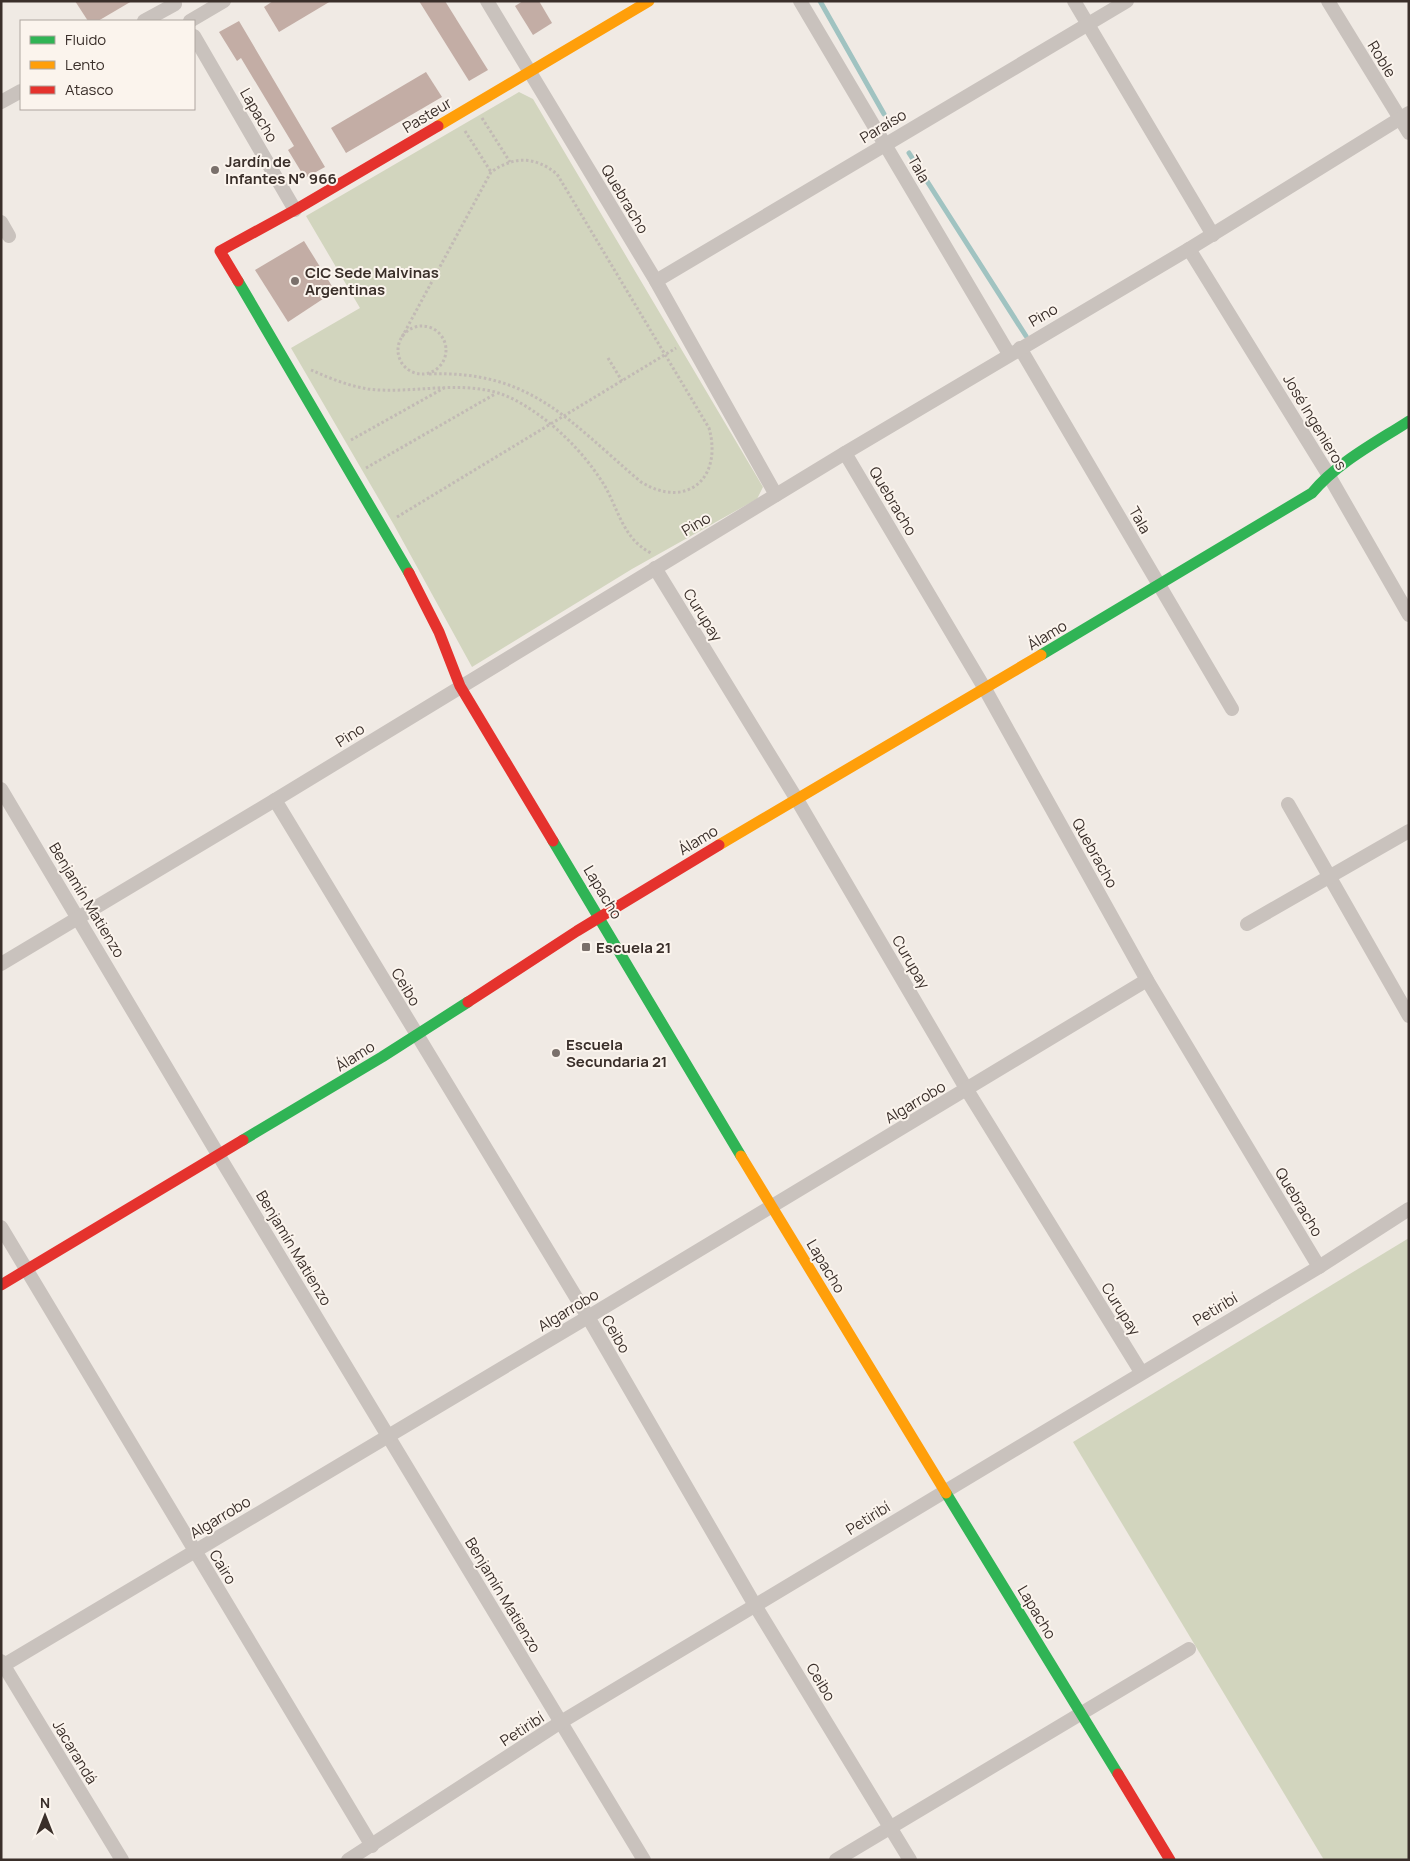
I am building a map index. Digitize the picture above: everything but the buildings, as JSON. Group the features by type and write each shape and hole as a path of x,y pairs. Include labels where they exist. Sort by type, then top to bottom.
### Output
{"street":[{"path":"192,20 224,1"},
{"name":"Quebracho","path":"487,1 656,281 776,495"},
{"name":"Pasteur","path":"220,251 295,210 649,1"},
{"name":"Tala","path":"800,1 885,144 1160,585 1232,709"},
{"path":"1074,1 1213,235"},
{"name":"Paraíso","path":"656,281 1127,1"},
{"name":"Roble","path":"1328,1 1404,116 1409,133"},
{"path":"146,20 174,2 184,20"},
{"name":"Lapacho","path":"195,38 295,210"},
{"path":"1,102 20,92"},
{"name":"Pino","path":"1,964 275,800 660,564 1015,351 1213,235 1404,116"},
{"path":"1,222 9,236"},
{"name":"José Ingenieros","path":"1189,249 1328,474 1409,615"},
{"name":"Lapacho","path":"220,251 382,526 439,632 460,686 772,1207 1170,1860"},
{"name":"Álamo","path":"1,1285 219,1156 416,1035 599,917 796,798 985,689 1312,493 1328,474 1409,421"},
{"name":"Quebracho","path":"845,453 985,689 1146,980 1318,1267"},
{"name":"Curupay","path":"660,564 967,1090 1141,1372"},
{"name":"Benjamín Matienzo","path":"1,789 219,1156 644,1860"},
{"name":"Ceibo","path":"275,800 588,1317 756,1607 910,1860"},
{"path":"1288,804 1409,1016"},
{"path":"1247,924 1409,831"},
{"name":"Algarrobo","path":"3,1663 588,1317 967,1090 1146,980"},
{"name":"Petiribí","path":"348,1860 561,1722 756,1607 1409,1210"},
{"name":"Cairo","path":"1,1227 372,1846"},
{"path":"836,1860 1188,1649"},
{"name":"Jacarandá","path":"3,1663 122,1860"}],"path":[{"path":"473,105 510,162"},
{"path":"456,115 492,172"},
{"path":"522,159 535,161 547,166 557,174 709,428 714,453 711,465 699,483 677,492 664,492 652,488 641,482 544,400 498,380 475,375 420,375 405,368 398,353 402,337 492,172 510,162 522,159"},
{"path":"402,337 407,331 421,326 436,330 442,335 447,349 446,357 436,370 429,374"},
{"path":"382,526 690,340"},
{"path":"608,358 622,381"},
{"path":"304,366 346,384 368,389 444,388 496,394 513,399 551,424 581,454 600,479 615,505 623,528 630,537 660,564"},
{"path":"336,448 444,388"},
{"path":"352,476 496,394"}],"green space":[{"path":"519,92 533,99 763,487 757,499 632,569 472,667 394,525 291,348 360,308 306,216"},
{"path":"1409,1238 1409,1860 1324,1860 1073,1442"}],"waterway":[{"path":"820,1 884,114"},
{"path":"909,153 1026,336"}],"traffic: fast":[{"path":"238,281 409,573"},
{"path":"1041,655 1312,493 1345,462 1409,421"},
{"path":"553,841 741,1156"},
{"path":"243,1140 382,1057 468,1002"},
{"path":"946,1493 1118,1774"}],"traffic: slow":[{"path":"438,126 649,1"},
{"path":"719,845 1041,655"},
{"path":"741,1156 946,1493"}],"traffic: jam":[{"path":"238,281 220,251 295,210 438,126"},
{"path":"409,573 439,632 460,686 553,841"},
{"path":"468,1002 577,931 719,845"},
{"path":"1,1285 243,1140"},
{"path":"1118,1774 1170,1860"}],"place":[{"name":"Jardín de Infantes N° 966","path":"215,170"},
{"name":"CIC Sede Malvinas Argentinas","path":"295,281"},
{"name":"Escuela 21","path":"586,947"},
{"name":"Escuela Secundaria 21","path":"556,1053"}]}
